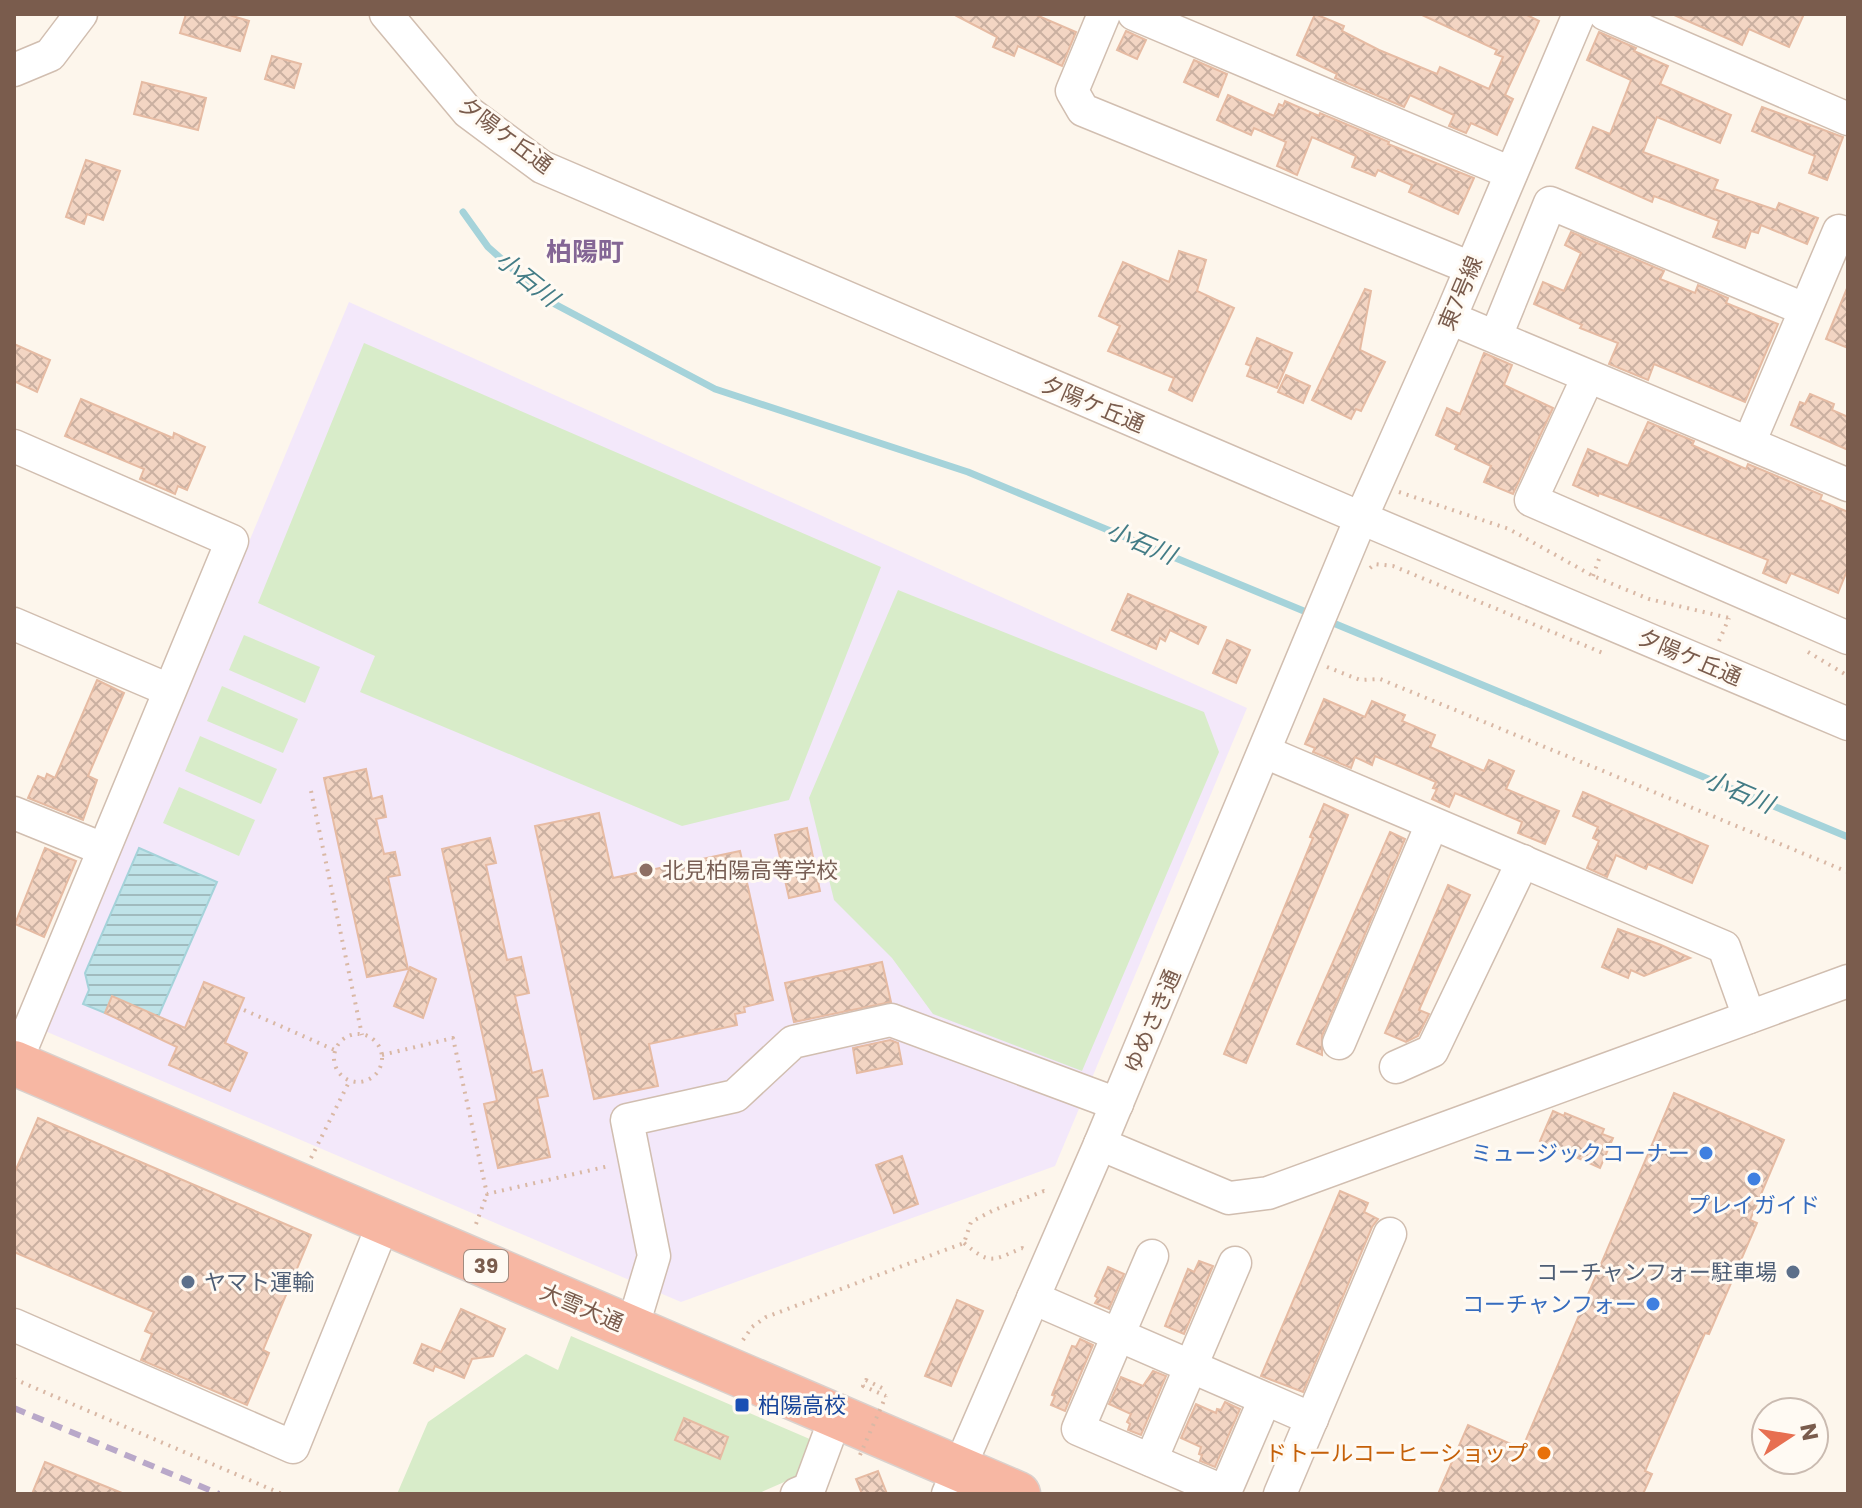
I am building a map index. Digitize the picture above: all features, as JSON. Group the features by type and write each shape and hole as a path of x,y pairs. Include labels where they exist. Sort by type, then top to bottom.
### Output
{"highway":[{"name":"大雪大通","path":"15,1063 836,1416 953,1481 1018,1494"}],"street":[{"path":"14,70 50,55 81,14"},
{"name":"夕陽ケ丘通","path":"386,14 468,112 542,167 1848,724"},
{"path":"1104,14 1072,91 1083,110 1471,268"},
{"path":"1134,14 1511,173"},
{"name":"東7号線","path":"1351,572 1361,518 1579,14"},
{"path":"1605,14 1848,119"},
{"path":"1496,336 1550,203 1804,309"},
{"path":"1749,443 1839,231 1848,234"},
{"path":"1450,318 1848,485"},
{"path":"1588,377 1531,500 1841,648"},
{"path":"15,1063 232,541 18,457"},
{"name":"ゆめさき通","path":"953,1481 1100,1144 1265,752 1317,654 1351,572"},
{"path":"14,624 169,690"},
{"path":"1265,752 1724,947 1749,1017"},
{"path":"14,813 103,849"},
{"path":"1339,1043 1432,824"},
{"path":"1396,1067 1432,1051 1523,861"},
{"path":"1100,1144 1229,1198 1268,1193 1848,981"},
{"path":"632,1329 654,1256 627,1120 735,1096 793,1042 891,1020 1117,1104"},
{"path":"14,1325 293,1447 384,1222"},
{"path":"1280,1494 1390,1234"},
{"path":"1152,1256 1078,1429 1225,1492 1265,1399"},
{"path":"1151,1460 1235,1263"},
{"path":"1033,1298 1312,1419"},
{"path":"797,1494 809,1489 836,1416"}],"path":[{"path":"1397,492 1509,529 1593,576 1649,599 1729,618 1718,644"},
{"path":"1351,572 1375,564 1393,566 1613,657"},
{"path":"1841,648 1802,647 1848,676"},
{"path":"1317,654 1360,680 1380,679 1848,872"},
{"path":"311,791 362,1035"},
{"path":"244,1010 337,1051"},
{"path":"362,1035 378,1045 382,1055 379,1071 364,1082 350,1080 339,1073 335,1064 337,1051 345,1039 362,1035"},
{"path":"382,1055 453,1038 487,1194 635,1160"},
{"path":"299,1186 315,1147 350,1080"},
{"path":"964,1243 971,1222 1044,1191 1075,1202"},
{"path":"964,1243 981,1258 996,1259 1022,1248 1049,1260"},
{"path":"724,1368 752,1327 766,1317 964,1243"},
{"path":"14,1379 282,1494"},
{"path":"860,1455 886,1396 863,1386 866,1380 882,1388"}],"shaded area":[{"name":"北見柏陽高等学校","path":"349,302 1247,708 1055,1166 681,1302 45,1031"}],"green space":[{"path":"364,343 881,567 789,800 682,826 360,692 375,656 258,603"},
{"path":"898,590 1204,712 1219,752 1082,1071 933,1014 892,958 834,900 809,798"},
{"path":"244,635 320,667 305,703 229,670"},
{"path":"222,686 298,719 283,753 207,721"},
{"path":"200,736 277,769 261,804 185,771"},
{"path":"179,787 255,820 239,856 163,823"},
{"path":"571,1336 812,1440 798,1476 757,1494 397,1494 428,1422 526,1354 558,1370"}],"water":[{"path":"139,848 217,882 158,1017 112,997 105,1013 83,1004 89,990 85,973"}],"building":[{"path":"186,14 226,14 249,21 240,51 180,33"},
{"path":"953,14 1034,14 1076,32 1062,66 1018,46 1014,56 993,47 997,37"},
{"path":"1315,14 1344,26 1342,31 1379,50 1437,74 1440,67 1489,89 1503,57 1495,54 1497,50 1420,14 1525,14 1539,21 1505,95 1513,99 1497,135 1471,123 1466,133 1449,126 1454,115 1410,95 1404,107 1335,78 1337,74 1297,55"},
{"path":"1672,14 1804,14 1789,47 1749,29 1742,45"},
{"path":"1126,31 1146,40 1137,59 1117,50"},
{"path":"1599,32 1668,66 1660,84 1731,115 1720,143 1657,117 1643,152 1718,180 1714,189 1776,210 1779,203 1818,218 1807,244 1761,225 1758,233 1751,231 1745,248 1713,237 1719,221 1654,196 1652,202 1576,168 1593,127 1610,134 1631,80 1587,60"},
{"path":"272,56 301,64 294,88 265,79"},
{"path":"1194,60 1227,74 1218,97 1184,82"},
{"path":"142,82 206,98 198,130 134,114"},
{"path":"1228,95 1274,116 1279,104 1283,106 1285,101 1474,178 1458,214 1409,192 1412,185 1378,170 1375,176 1352,167 1356,156 1312,137 1297,175 1277,166 1286,142 1254,128 1251,135 1217,120"},
{"path":"1762,107 1843,137 1827,180 1809,173 1815,156 1752,131"},
{"path":"86,160 120,171 103,220 87,214 84,224 66,217"},
{"path":"1571,232 1664,271 1660,279 1695,293 1698,285 1728,298 1726,303 1778,324 1745,402 1654,364 1648,380 1609,364 1618,343 1534,304 1543,282 1564,291 1581,253 1565,245"},
{"path":"1179,251 1206,260 1197,291 1234,308 1192,401 1169,390 1174,378 1108,351 1120,326 1099,316 1123,262 1169,282"},
{"path":"1848,286 1848,348 1826,339"},
{"path":"1365,289 1371,291 1360,350 1385,362 1361,411 1356,409 1351,419 1312,400"},
{"path":"1257,338 1292,353 1277,388 1247,376 1251,366 1246,364"},
{"path":"14,344 50,360 37,392 14,381"},
{"path":"1484,353 1512,365 1504,385 1553,408 1513,494 1484,482 1491,466 1455,449 1457,445 1436,435 1447,408 1460,414"},
{"path":"1286,375 1310,386 1303,403 1278,392"},
{"path":"1810,394 1834,404 1832,410 1848,417 1848,450 1791,425 1800,402 1805,404"},
{"path":"81,399 173,438 174,433 205,447 187,490 178,486 175,494 140,479 144,469 65,436"},
{"path":"1648,422 1694,441 1692,445 1746,469 1748,464 1822,495 1820,500 1848,512 1848,568 1838,593 1791,573 1786,583 1763,573 1768,560 1573,485 1588,449 1628,466"},
{"path":"1128,594 1206,627 1198,644 1170,630 1165,641 1160,638 1156,649 1112,630"},
{"path":"1227,640 1250,650 1236,683 1213,673"},
{"path":"97,680 124,693 88,776 97,780 83,820 28,798 38,776 45,779 47,774 55,778"},
{"path":"1324,699 1365,717 1372,701 1405,715 1402,721 1435,735 1430,747 1484,771 1489,760 1514,771 1506,789 1559,811 1545,844 1518,833 1522,822 1455,793 1449,807 1432,799 1437,789 1433,788 1436,782 1375,756 1372,765 1355,757 1351,768 1313,752 1315,748 1305,744"},
{"path":"366,769 372,799 382,796 386,817 376,819 384,854 395,852 400,875 388,877 408,969 367,977 324,778"},
{"path":"1583,792 1708,846 1692,883 1648,864 1646,869 1616,855 1607,877 1587,868 1599,841 1593,838 1598,827 1573,816"},
{"path":"1324,804 1348,815 1246,1063 1224,1054 1313,838 1310,837"},
{"path":"599,813 613,878 740,851 773,1000 744,1007 745,1012 735,1014 737,1025 649,1044 658,1086 594,1099 535,826"},
{"path":"807,828 820,891 789,898 775,835"},
{"path":"1390,832 1405,839 1322,1036 1322,1055 1297,1044"},
{"path":"490,838 496,863 486,865 507,960 521,957 529,993 515,996 532,1073 542,1070 548,1096 537,1098 550,1157 498,1168 484,1104 497,1101 442,849"},
{"path":"45,848 76,861 44,937 15,924"},
{"path":"1448,885 1470,895 1419,1010 1429,1014 1418,1036 1406,1042 1385,1033"},
{"path":"1618,929 1690,958 1644,976 1631,970 1628,978 1602,967"},
{"path":"882,962 891,1002 794,1022 785,983"},
{"path":"410,967 436,979 423,1018 394,1006"},
{"path":"204,982 244,998 225,1043 247,1053 230,1091 169,1065 177,1047 105,1013 112,996 185,1028"},
{"path":"890,1040 898,1043 902,1064 857,1073 853,1048"},
{"name":"コーチャンフォー","path":"1674,1093 1784,1140 1750,1220 1757,1223 1645,1471 1652,1474 1643,1494 1438,1494 1468,1425 1522,1449"},
{"path":"1553,1111 1604,1129 1602,1134 1613,1138 1600,1168 1540,1141"},
{"name":"ヤマト運輸","path":"38,1118 311,1235 263,1350 269,1353 247,1405 141,1360 152,1334 145,1331 154,1312 14,1252 14,1174"},
{"path":"902,1156 918,1204 894,1213 876,1165"},
{"path":"1340,1191 1368,1203 1364,1212 1378,1219 1303,1392 1261,1376"},
{"path":"1199,1261 1213,1266 1184,1334 1165,1326 1188,1269 1194,1272"},
{"path":"1108,1267 1124,1274 1109,1309 1095,1303"},
{"path":"957,1300 983,1311 951,1386 925,1376"},
{"path":"461,1309 505,1329 493,1356 472,1359 464,1378 435,1366 433,1371 414,1363 422,1344 441,1352"},
{"path":"1080,1339 1093,1345 1065,1411 1051,1405 1055,1396 1052,1395 1072,1346 1076,1347"},
{"path":"1153,1371 1166,1376 1141,1435 1128,1430 1130,1424 1127,1422 1131,1414 1109,1404 1121,1377 1143,1386"},
{"path":"1225,1402 1240,1409 1215,1467 1200,1461 1201,1447 1181,1438 1196,1404 1216,1413"},
{"path":"684,1418 728,1437 720,1459 675,1440"},
{"path":"45,1462 122,1493 122,1494 32,1494"},
{"path":"878,1471 887,1494 862,1494 856,1479"}],"waterway":[{"name":"小石川","path":"463,212 488,247 549,301 715,389 968,472 1311,614"},
{"name":"小石川","path":"1326,620 1848,837"}],"railway":[{"path":"14,1408 219,1494"}],"place":[{"name":"北見柏陽高等学校","path":"646,870"},
{"name":"ミュージックコーナー","path":"1706,1153"},
{"name":"プレイガイド","path":"1754,1179"},
{"name":"コーチャンフォー駐車場","path":"1793,1272"},
{"name":"ヤマト運輸","path":"188,1282"},
{"name":"コーチャンフォー","path":"1653,1304"},
{"name":"柏陽高校","path":"742,1405"},
{"name":"ドトールコーヒーショップ","path":"1544,1453"}],"district":[{"name":"柏陽町","path":"585,252"}]}
